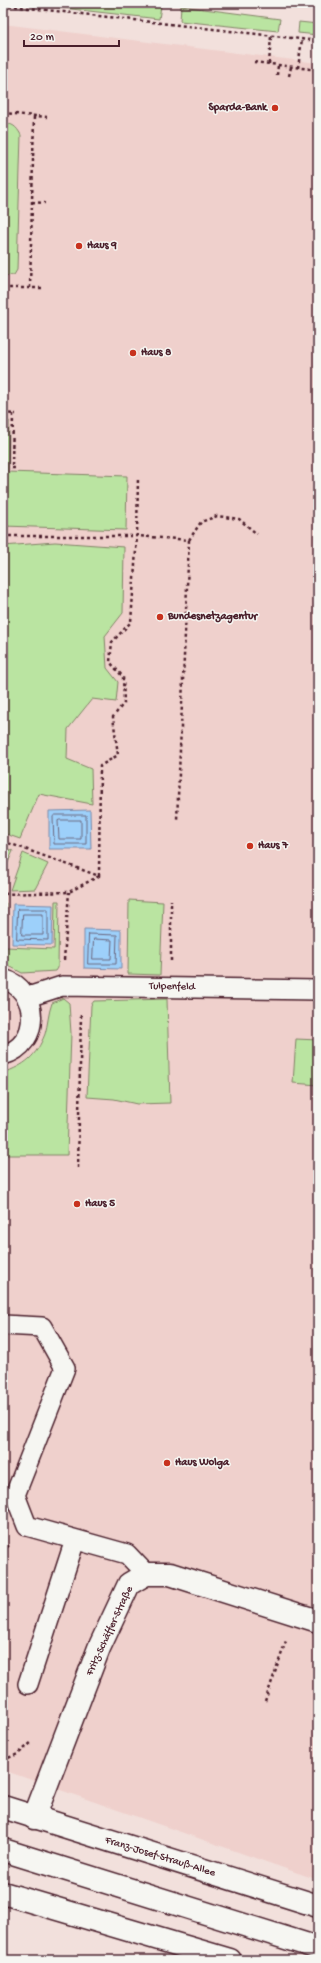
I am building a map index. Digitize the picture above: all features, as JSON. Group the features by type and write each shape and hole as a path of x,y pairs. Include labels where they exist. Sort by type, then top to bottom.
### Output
{"street":[{"path":"146,1574 170,1574 318,1621"},
{"name":"Fritz-Schäffer-Straße","path":"34,1818 99,1648 129,1584 146,1574"},
{"name":"Franz-Josef-Strauß-Allee","path":"3,1808 318,1906"},
{"path":"3,1850 318,1948"},
{"path":"3,1893 230,1960"}],"lane":[{"path":"3,978 20,987 28,997 32,1010 32,1023 28,1036 20,1046 3,1055"},
{"name":"Tulpenfeld","path":"28,997 62,986 318,990"},
{"path":"3,1325 42,1327 65,1368 15,1495 27,1526 127,1554 146,1574"},
{"path":"28,1684 75,1540"}],"path":[{"path":"3,5 318,41"},
{"path":"269,64 271,36"},
{"path":"298,68 302,39"},
{"path":"254,62 318,70"},
{"path":"277,75 278,65"},
{"path":"290,67 290,76"},
{"path":"3,113 47,116"},
{"path":"30,288 34,116"},
{"path":"32,202 45,203"},
{"path":"3,288 42,288"},
{"path":"3,413 15,414 12,468 15,468"},
{"path":"99,876 100,766 118,755 113,717 124,703 123,677 110,662 112,642 131,622 137,536 138,477"},
{"path":"177,820 189,540 201,522 217,516 240,519 257,534"},
{"path":"3,536 137,536 189,540"},
{"path":"3,841 99,876"},
{"path":"3,894 69,892 99,876"},
{"path":"62,986 69,892"},
{"path":"170,987 171,900"},
{"path":"78,1168 82,986"},
{"path":"265,1701 286,1640"}],"shaded area":[{"path":"3,24 318,63 318,1880 3,1770"}],"green space":[{"path":"19,3 138,3 161,6 159,19"},
{"path":"181,6 280,19 278,31 180,21"},
{"path":"299,22 318,24 318,35 298,33"},
{"path":"3,123 14,126 21,135 17,270 14,275 3,276"},
{"path":"3,303 7,304 3,404"},
{"path":"3,421 9,421 8,472 127,476 126,530 3,526"},
{"path":"55,542 124,547 123,613 105,636 107,668 118,682 116,702 92,699 68,729 67,759 91,769 92,804 39,794 20,839 3,833 3,546"},
{"path":"3,848 13,851 3,874"},
{"path":"23,853 48,864 35,889 10,890"},
{"path":"129,900 163,902 160,975 128,974"},
{"path":"55,901 59,901 58,968 56,971 22,973 9,966 3,966 3,902 6,903 6,947 54,949"},
{"path":"63,998 69,1003 71,1033 67,1155 3,1155 3,1073 24,1063 38,1049 45,1034 52,1003"},
{"path":"167,999 170,1103 137,1104 114,1099 87,1097 91,1005 94,1001"},
{"path":"296,1039 318,1040 318,1085 293,1083"}],"water":[{"path":"90,810 91,849 49,849 49,811"},
{"path":"13,904 53,905 52,945 12,944"},
{"path":"84,929 121,930 121,969 84,968"}],"place":[{"name":"Sparda-Bank","path":"275,108"},
{"name":"Haus 9","path":"79,246"},
{"name":"Haus 8","path":"133,353"},
{"name":"Bundesnetzagentur","path":"160,617"},
{"name":"Haus 7","path":"250,846"},
{"name":"Haus 5","path":"77,1204"},
{"name":"Haus Wolga","path":"167,1463"}]}
